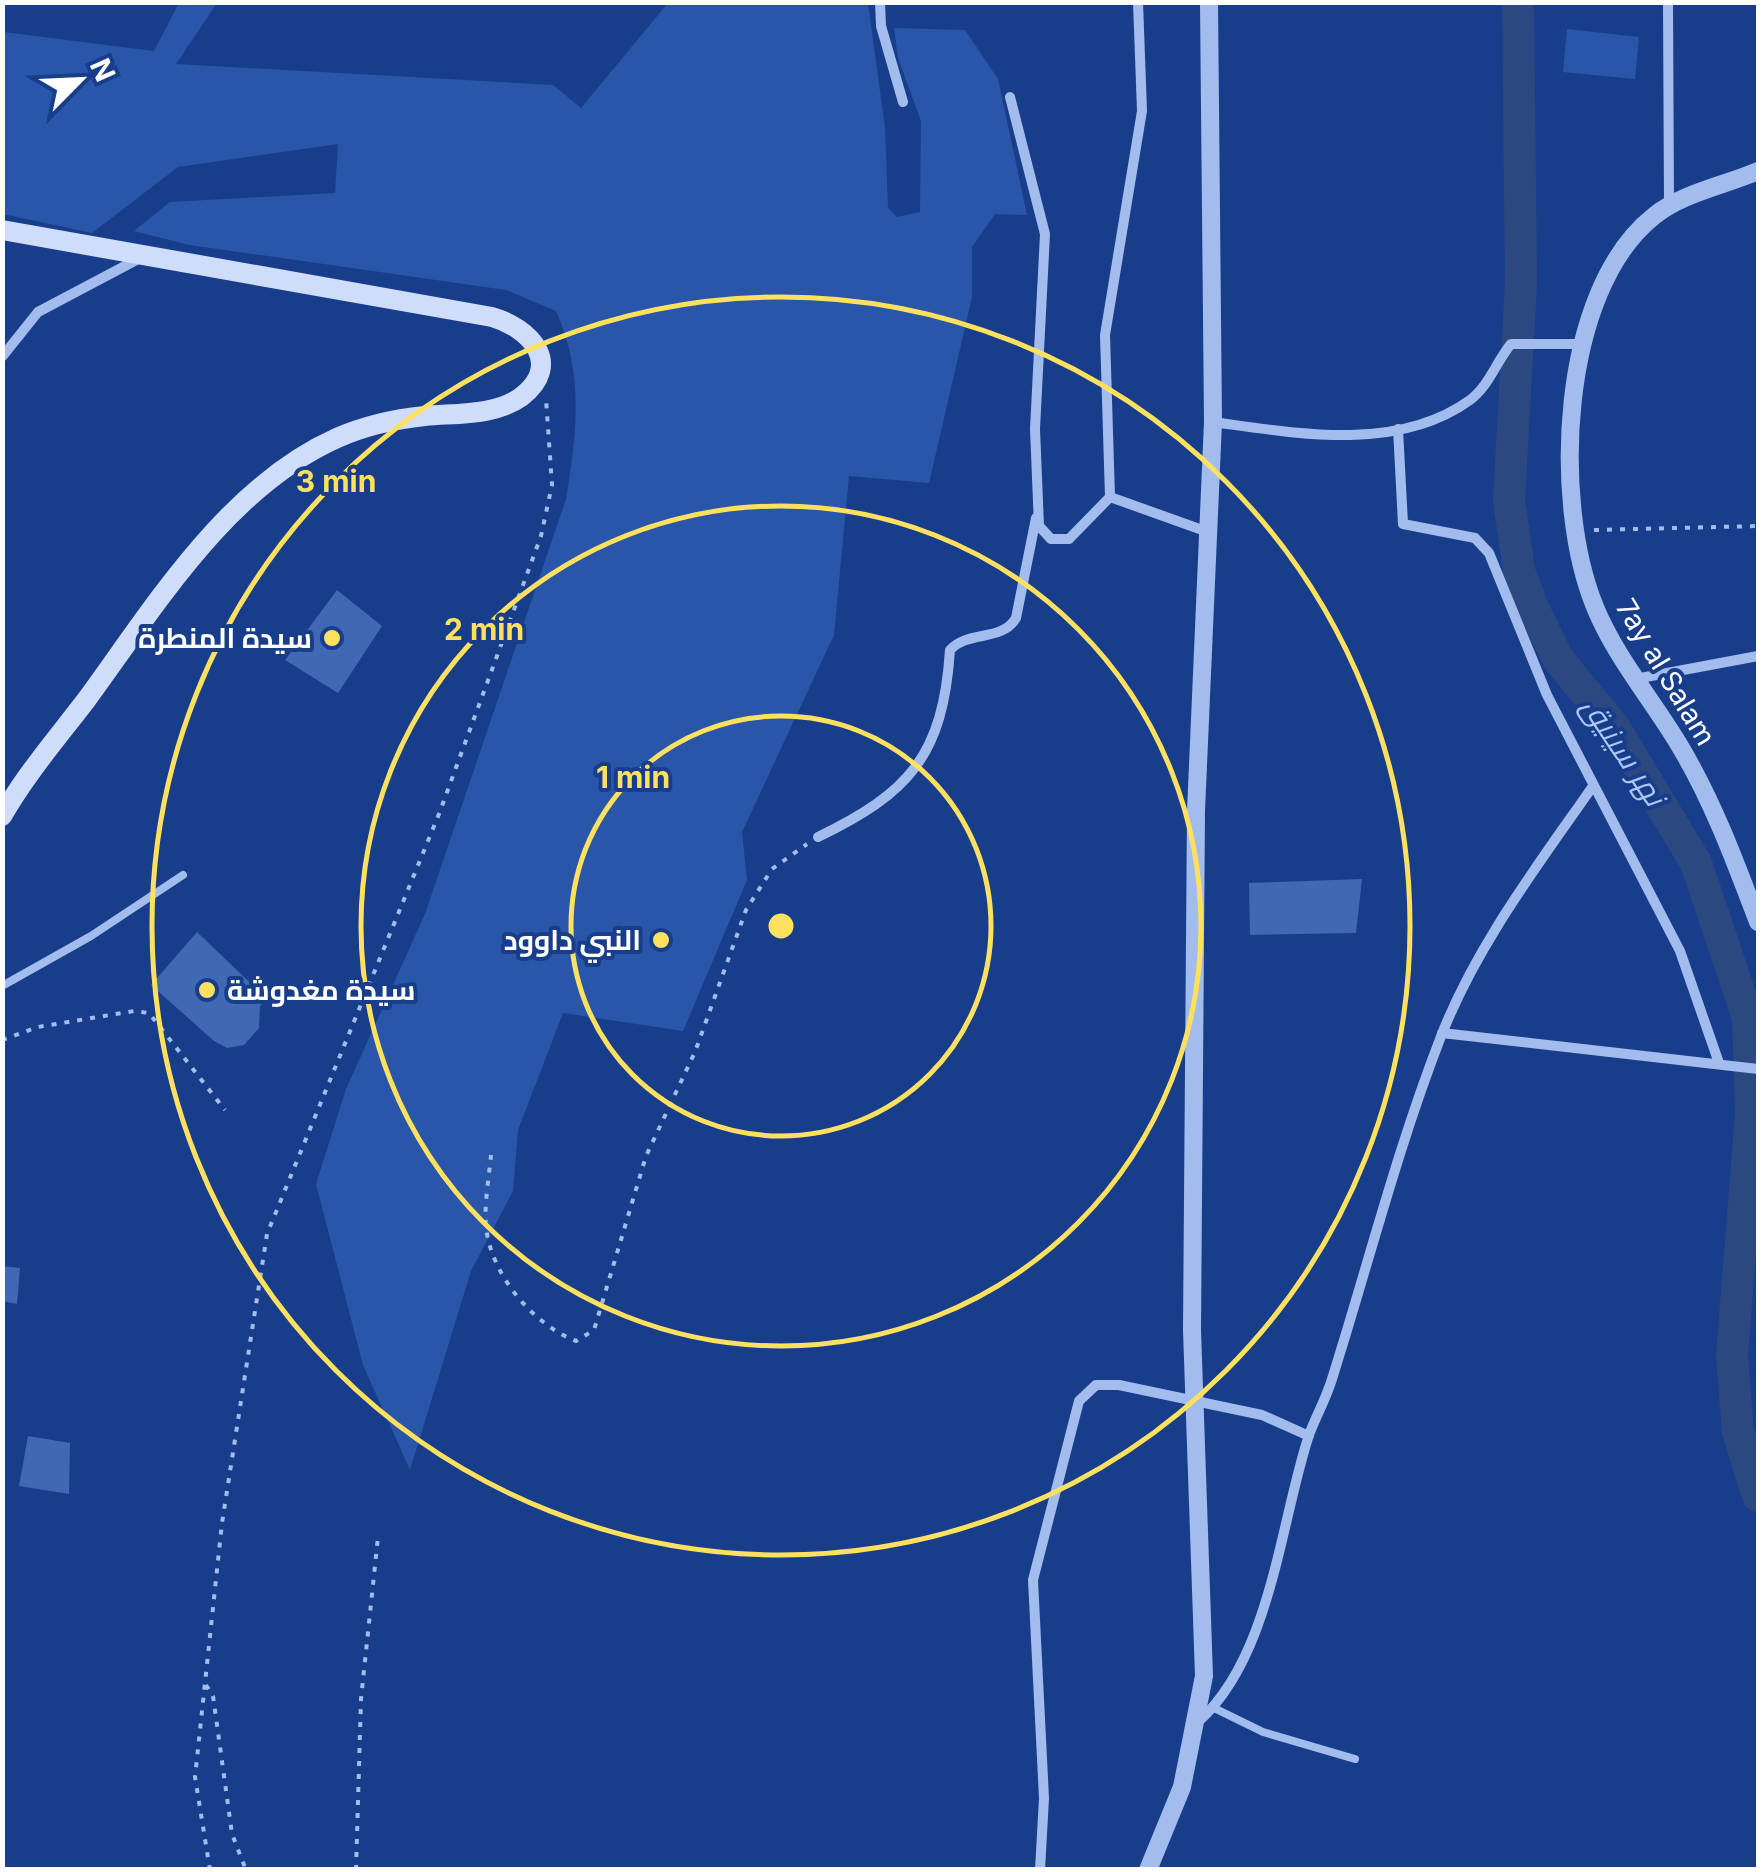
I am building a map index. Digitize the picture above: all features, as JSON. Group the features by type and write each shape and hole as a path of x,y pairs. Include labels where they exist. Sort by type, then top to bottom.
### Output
{"main road":[{"path":"2,230 492,317 524,330 538,348 540,366 529,389 508,405 368,426 312,451 272,476 216,533 146,618 2,816"}],"street":[{"path":"880,2 881,26 903,102"},
{"path":"1036,516 1043,534 1069,539 1110,497 1105,335 1142,111 1138,2"},
{"path":"1148,1870 1182,1788 1198,1722 1204,1624 1193,1399 1196,811 1213,422 1208,2"},
{"path":"1668,2 1669,206"},
{"path":"818,837 894,795 916,769 939,706 950,650 963,640 1004,630 1016,618 1036,516 1035,429 1044,234 1010,97"},
{"name":"7ay al Salam","path":"1758,172 1669,206 1626,246 1580,344 1568,468 1574,530 1596,610 1703,790 1758,922"},
{"path":"2,357 38,312 95,278 146,256"},
{"path":"1213,422 1318,435 1398,429 1470,400 1511,344 1580,344"},
{"path":"1398,429 1403,524 1417,530 1464,535 1489,553 1547,695 1680,952 1719,1063"},
{"path":"1110,497 1208,532"},
{"path":"1634,679 1758,656"},
{"path":"1198,1722 1226,1692 1264,1604 1309,1436 1330,1385 1392,1174 1442,1034 1508,909 1593,786"},
{"path":"1442,1034 1758,1069"},
{"path":"1040,1870 1042,1746 1033,1580 1079,1401 1096,1385 1193,1399 1262,1414 1309,1436"}],"lane":[{"path":"2,986 91,936 183,874"},
{"path":"1214,1708 1263,1732 1354,1759"}],"path":[{"path":"210,1870 195,1777 222,1522 267,1234 439,814 541,536 552,486 551,431 540,366"},
{"path":"1574,530 1758,526"},
{"path":"491,1155 486,1226 497,1267 554,1332 576,1340 594,1330 613,1278 622,1224 646,1156 694,1052 746,910 772,869 818,837"},
{"path":"2,1040 38,1027 134,1011 149,1014 224,1110"},
{"path":"356,1870 361,1698 378,1537"},
{"path":"205,1683 213,1696 232,1834 246,1870"}],"shaded area":[{"path":"179,3 217,3 176,64 553,85 581,108 668,3 868,3 885,128 888,208 897,217 920,212 921,121 898,58 894,28 965,30 998,79 1027,215 995,214 972,247 972,297 929,483 849,476 834,635 742,832 747,880 683,1031 563,1013 518,1130 513,1191 471,1271 410,1470 363,1365 316,1184 346,1089 425,914 566,499 576,404 571,357 556,311 506,290 190,245 134,231 170,202 335,193 338,144 178,167 92,233 3,214 3,32 154,51"},
{"path":"1567,29 1639,37 1635,79 1563,72"}],"building":[{"path":"337,590 382,626 338,693 285,660"},
{"path":"1362,879 1356,933 1250,935 1249,883"},
{"name":"سيدة مغدوشة","path":"197,932 267,999 260,1006 259,1028 244,1045 227,1048 214,1041 151,985"},
{"path":"2,1266 20,1268 17,1304 2,1301"},
{"path":"28,1436 70,1443 69,1494 19,1486"}],"waterway":[{"name":"نهر سينيق","path":"1518,2 1521,284 1509,500 1519,571 1558,659 1614,727 1696,863 1748,1018 1751,1114 1732,1356 1738,1432 1758,1496"}],"place":[{"name":"سيدة المنطرة","path":"332,638"},
{"name":"النبي داوود","path":"661,940"},
{"name":"سيدة مغدوشة","path":"207,990"}]}
